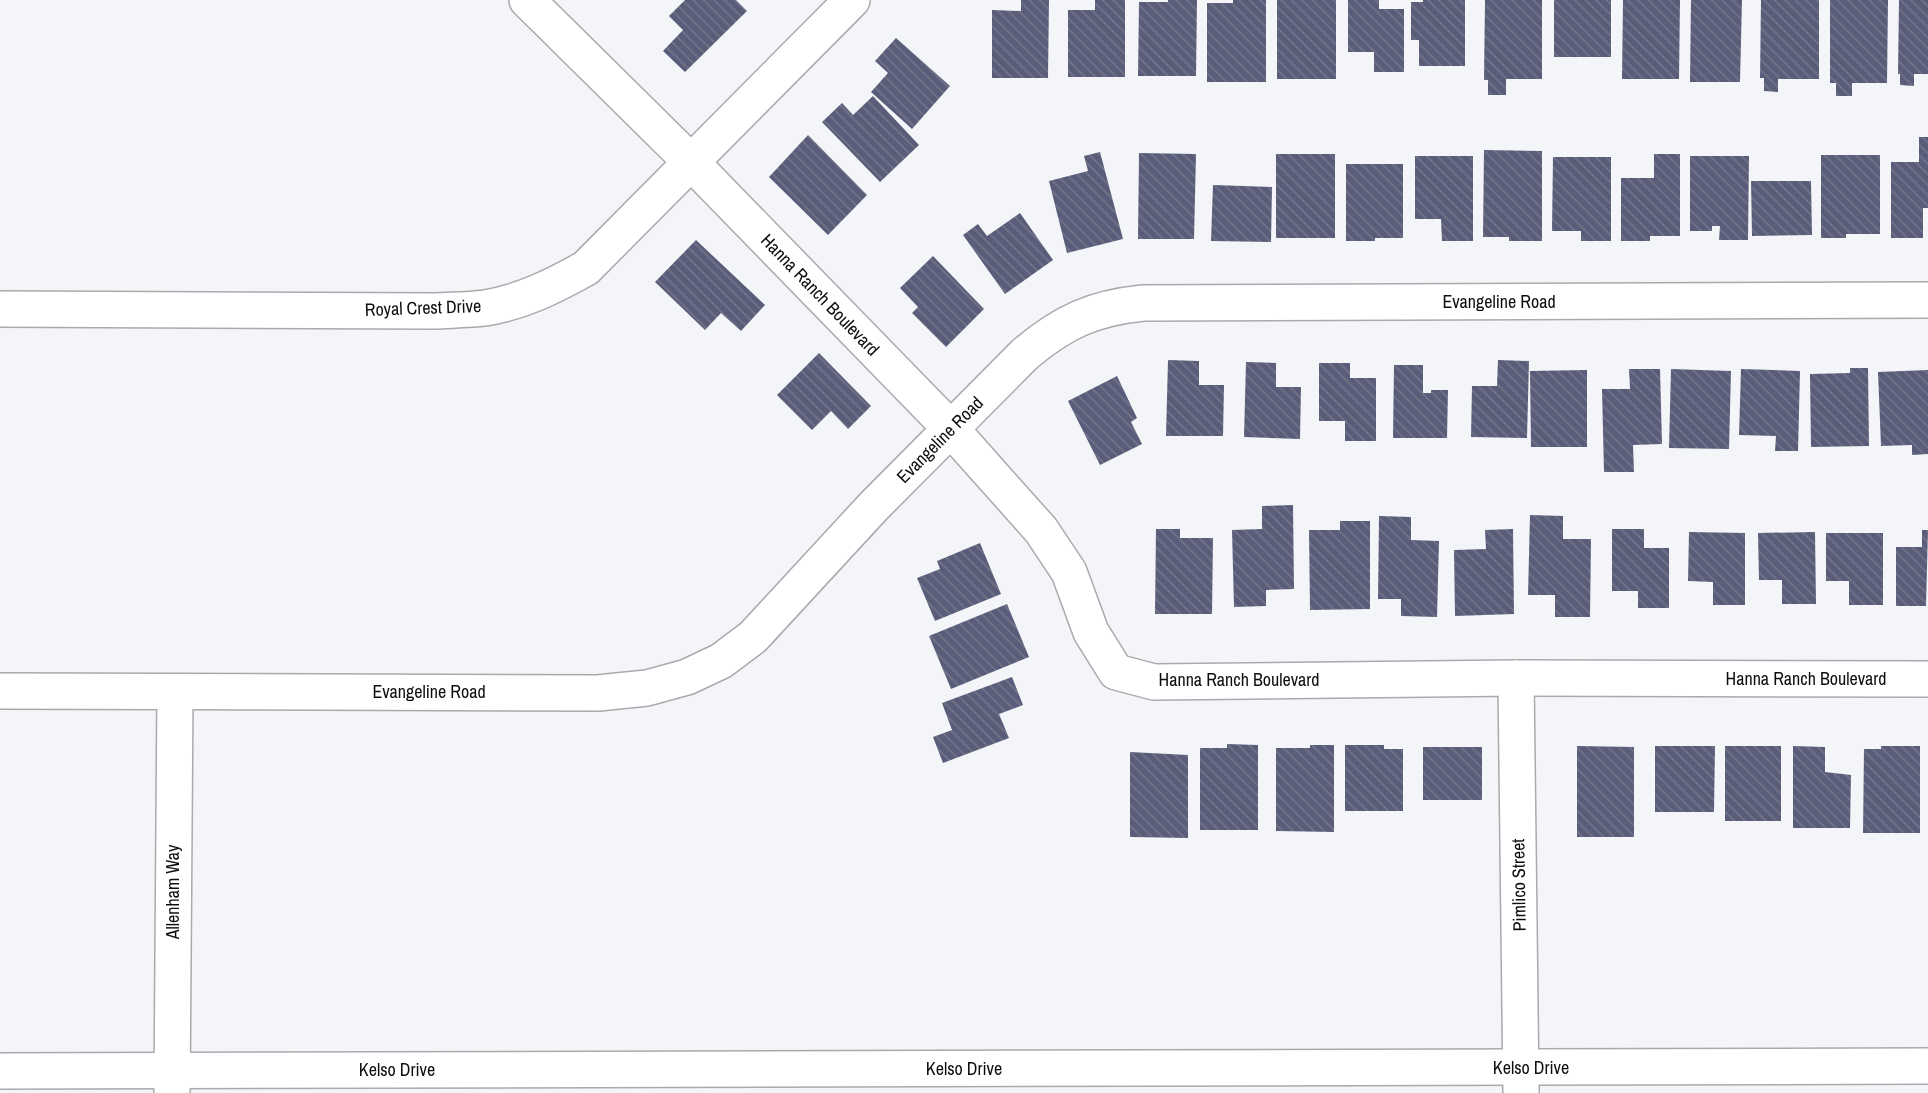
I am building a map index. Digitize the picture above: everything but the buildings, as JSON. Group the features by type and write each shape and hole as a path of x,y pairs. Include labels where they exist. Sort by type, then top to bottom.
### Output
{"street":[{"name":"Hanna Ranch Boulevard","path":"527,0 690,161 951,429 1041,530 1069,572 1091,632 1116,672 1154,682 1516,678 1928,679"},
{"name":"Royal Crest Drive","path":"0,309 435,311 485,308 522,299 550,288 586,268 852,0"},
{"name":"Evangeline Road","path":"0,691 598,693 647,688 687,677 721,661 753,637 873,507 1048,334 1070,321 1118,306 1143,303 1928,300"},
{"name":"Pimlico Street","path":"1516,678 1521,1081"},
{"name":"Allenham Way","path":"172,1082 175,692"},
{"name":"Kelso Drive","path":"0,1071 172,1082 1521,1081 1928,1066"}]}
